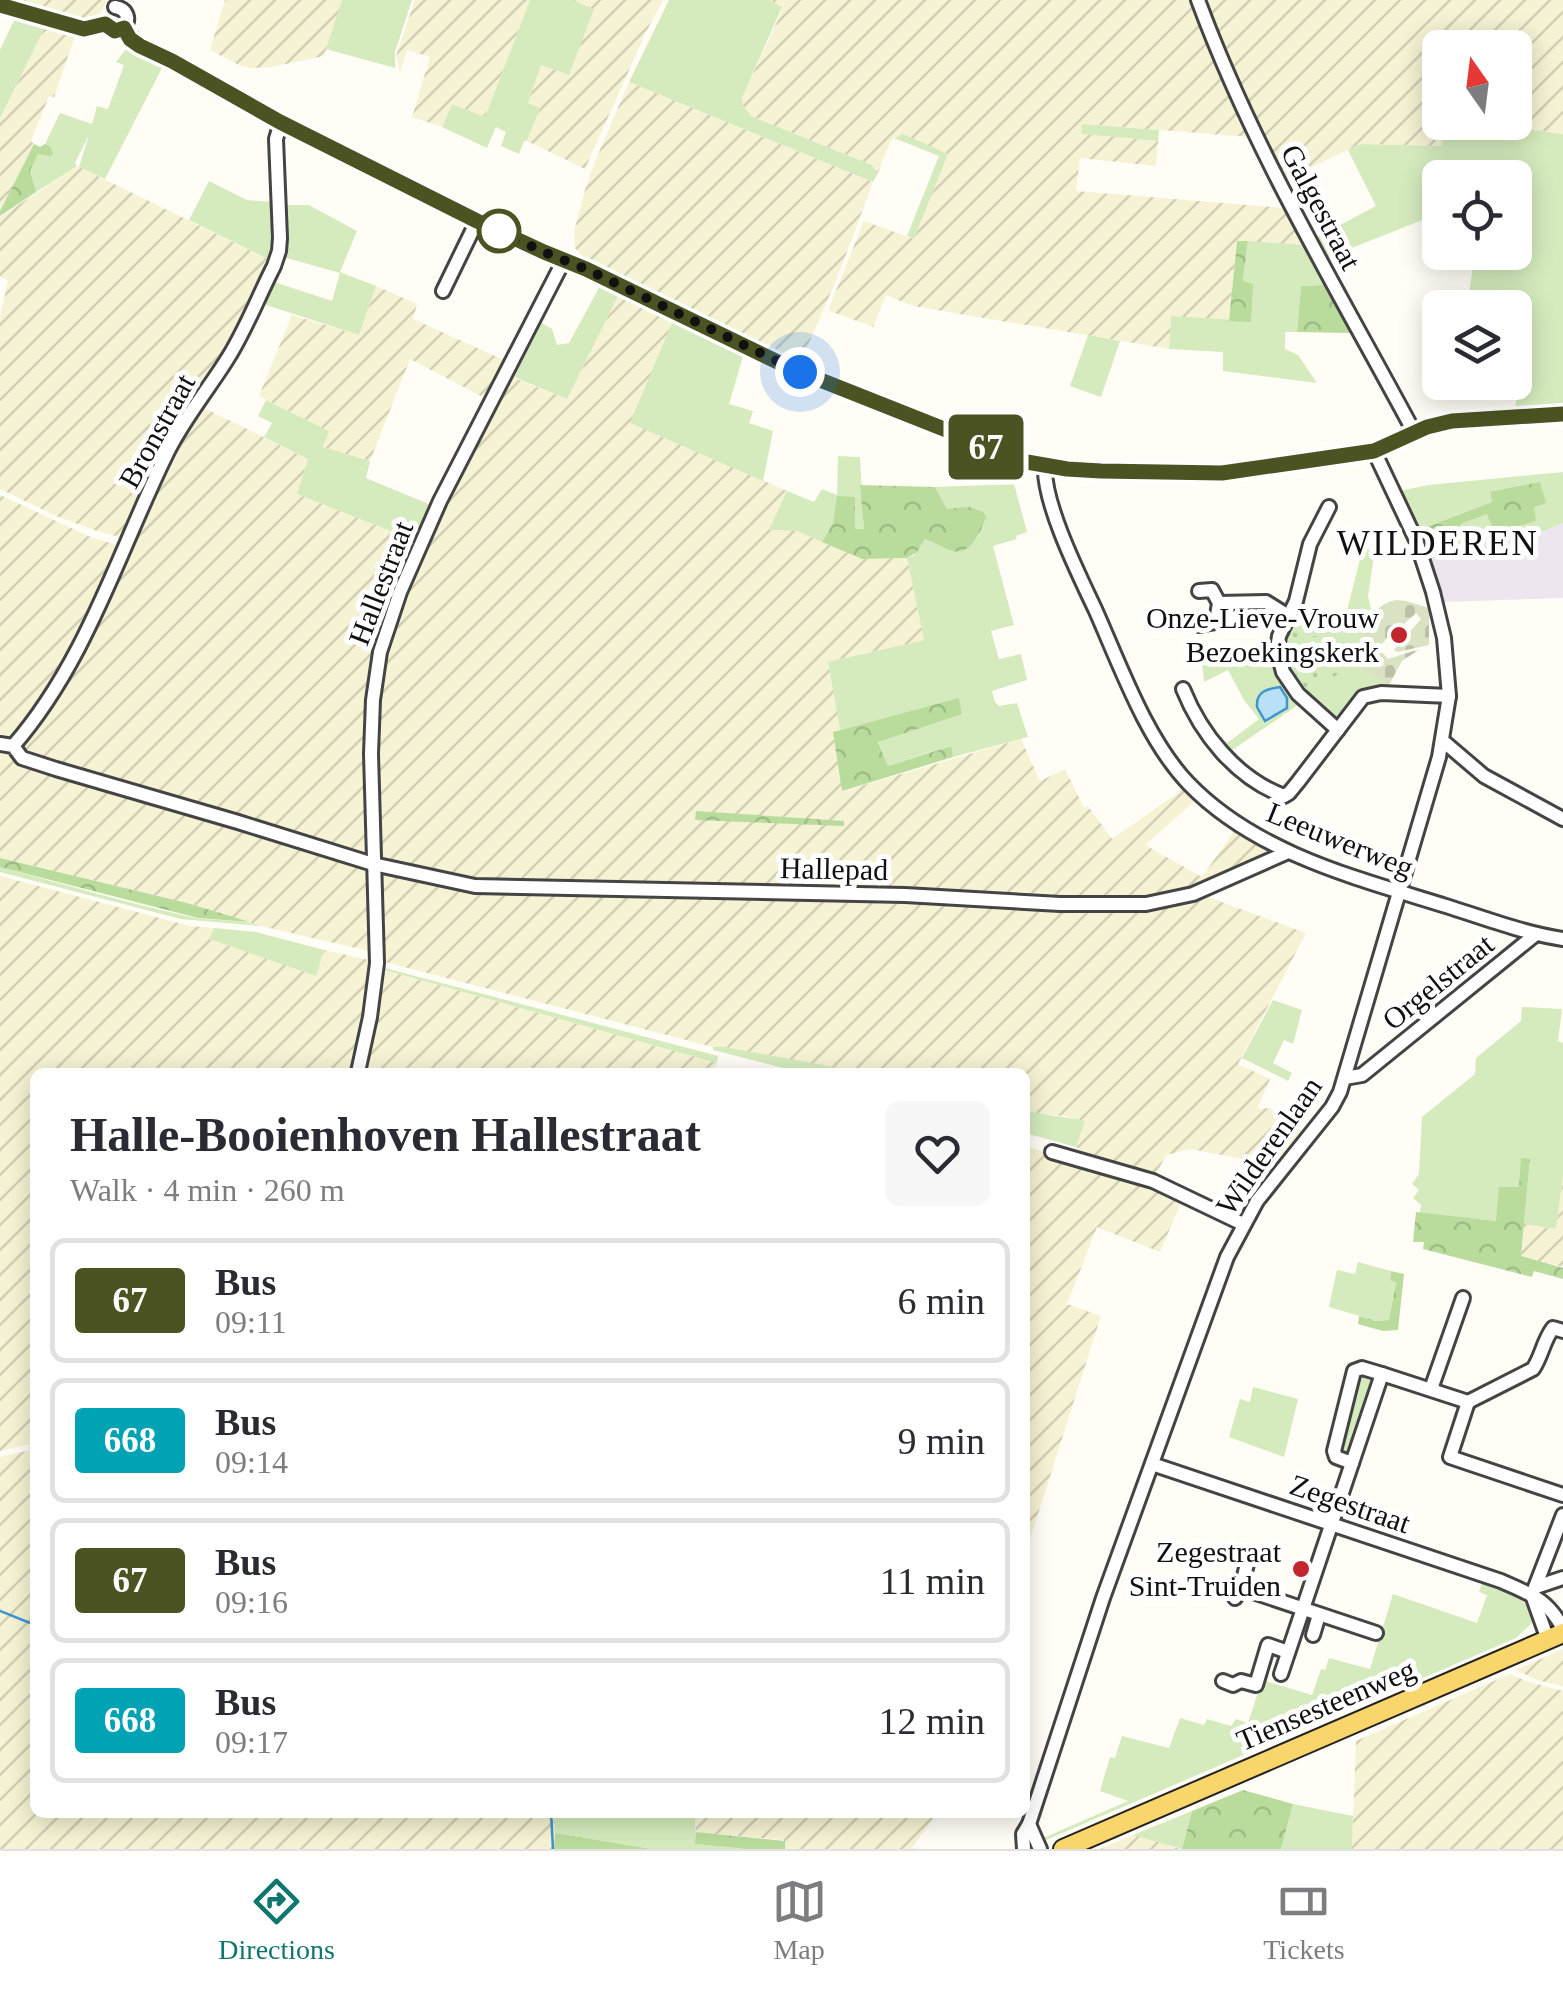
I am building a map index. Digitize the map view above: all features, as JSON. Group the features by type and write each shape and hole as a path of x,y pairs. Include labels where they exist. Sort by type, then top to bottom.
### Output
{"main road":[{"name":"Tiensesteenweg","path":"1063,1849 1558,1634"}],"street":[{"name":"Galgestraat","path":"1198,0 1228,78 1267,160 1414,432"},
{"path":"0,5 84,29 105,24 115,31 124,28 127,15 115,4 106,13 105,24"},
{"path":"124,28 140,46 477,221 790,368 1005,455 1045,466 1222,473 1374,451 1414,432 1452,421 1563,414"},
{"name":"Bronstraat","path":"280,122 276,139 280,238 274,266 228,358 168,450 104,598 73,658 30,725 7,745 22,758 373,864"},
{"path":"443,291 477,221"},
{"name":"Hallestraat","path":"359,1068 377,963 373,700 377,664 388,624 440,501 564,260"},
{"name":"Wilderenlaan","path":"1024,1849 1023,1834 1030,1824 1102,1598 1228,1256 1243,1224 1272,1180 1332,1107 1345,1078 1442,741 1449,696 1445,641 1434,592 1416,540 1374,451"},
{"name":"Leeuwerweg","path":"1045,466 1045,484 1064,540 1135,698 1164,754 1187,782 1220,812 1288,852 1536,934"},
{"path":"1329,508 1310,544 1290,616 1277,642 1280,665 1298,694 1338,730"},
{"path":"1199,591 1212,590 1219,603 1216,622 1199,625"},
{"path":"1219,603 1266,602 1290,616"},
{"path":"1183,688 1193,714 1210,739 1247,774 1284,796 1364,697 1449,696"},
{"path":"1442,741 1484,776 1563,820"},
{"name":"Hallepad","path":"373,864 474,886 1146,904 1179,898 1288,852"},
{"name":"Orgelstraat","path":"1345,1078 1362,1074 1536,934 1563,939"},
{"path":"1052,1152 1153,1181 1243,1224"},
{"path":"1431,1389 1463,1298"},
{"path":"1563,1331 1553,1328 1533,1369 1468,1402 1450,1458 1563,1496"},
{"path":"1352,1463 1336,1457 1334,1451 1354,1372 1362,1368 1468,1402"},
{"path":"1281,1674 1382,1374"},
{"name":"Zegestraat","path":"1152,1464 1534,1591"},
{"path":"1534,1591 1563,1515"},
{"path":"1248,1560 1238,1593 1376,1633"},
{"path":"1534,1591 1563,1578"},
{"path":"1534,1591 1558,1634"},
{"path":"1313,1635 1320,1614"},
{"path":"1223,1682 1256,1685 1268,1645 1288,1652"},
{"path":"1030,1824 1040,1849"}],"shaded area":[{"path":"6,0 108,0 96,20 86,22"},
{"path":"225,0 342,0 324,56 253,68 210,50"},
{"path":"415,0 530,0 485,117 452,104 442,127 412,117 430,57 407,50 400,72 396,56"},
{"path":"572,0 663,0 585,169 527,141 540,108 528,103 541,64 569,75 593,9"},
{"path":"770,0 1193,0 1203,32 1250,137 1083,124 1081,134 1158,141 1156,166 1080,158 1076,191 1285,208 1304,245 1237,241 1229,321 1171,316 1169,349 913,306 886,295 873,327 830,311 864,221 914,239 948,154 896,136 878,173 872,165 751,116 742,105 742,98 782,7"},
{"path":"1204,0 1563,0 1563,134 1532,130 1532,30 1422,30 1422,140 1443,140 1442,146 1360,144 1283,181 1221,47"},
{"path":"46,25 76,33 54,97 49,96 31,141 34,144 0,211 0,118"},
{"path":"629,82 873,182 838,276 805,352 796,360 585,259 575,248 574,232 585,190"},
{"path":"77,166 270,260 225,358 124,538 56,516 0,489 0,317 8,281 0,277 0,217"},
{"path":"376,286 417,304 413,319 506,361 487,399 410,359 370,461 323,447 328,431 259,396 292,315 359,335"},
{"path":"620,292 674,318 631,423 787,491 770,530 797,531 862,559 907,558 924,640 828,662 840,730 834,732 843,791 1021,739 1040,781 1065,769 1084,808 1088,806 1112,839 1185,788 1196,800 1145,845 1202,877 1236,829 1276,852 1208,885 1138,901 476,884 379,862 375,854 378,678 415,562 509,376 567,399"},
{"path":"198,405 308,459 297,494 418,542 374,661 366,856 27,756 22,749 75,660 163,468"},
{"path":"0,495 88,536 120,546 68,661 10,741 0,741"},
{"path":"1563,523 1563,598 1443,602 1427,556 1510,528 1520,541"},
{"path":"0,746 369,867 373,952 0,858"},
{"path":"377,870 461,887 750,896 1208,897 1306,933 1238,1064 1270,1079 1257,1109 1270,1108 1304,1132 1276,1165 1190,1149 1166,1155 1154,1178 1096,1161 1076,1147 1084,1121 1030,1111 1030,1068 836,1068 811,1064 713,1047 380,959"},
{"path":"0,876 190,926 214,928 209,939 315,975 324,950 374,961 357,1068 30,1068 30,1444 0,1451"},
{"path":"381,969 717,1063 716,1068 362,1068"},
{"path":"1030,1147 1151,1183 1183,1198 1160,1252 1097,1227 1067,1304 1101,1316 1030,1539"},
{"path":"1563,1176 1563,1267 1521,1257 1524,1224 1556,1229"},
{"path":"30,1450 30,1818 554,1818 554,1849 0,1849 0,1457"},
{"path":"1563,1649 1563,1686 1516,1670"},
{"path":"1510,1674 1563,1691 1563,1849 1352,1849 1356,1741"},
{"path":"695,1818 933,1818 912,1848 921,1849 785,1849 784,1840 696,1832"},
{"path":"1133,1835 1143,1837 1180,1849 1100,1849"}],"green space":[{"path":"342,0 412,0 395,52 395,68 326,49"},
{"path":"530,0 572,0 594,9 569,75 541,65 528,103 540,108 519,154 501,146 506,132 496,127 487,148 442,127 452,104 485,117"},
{"path":"669,0 770,0 782,7 742,98 743,105 751,116 872,165 878,173 873,182 629,82"},
{"path":"16,16 46,25 0,118 0,50"},
{"path":"126,49 164,64 105,179 79,167 89,135 77,166 36,192 30,171 38,154 50,146 45,144 60,113 92,124 97,106 108,109 124,65 116,62"},
{"path":"1082,124 1159,130 1158,141 1081,134"},
{"path":"1532,130 1563,134 1563,409 1514,411 1516,400 1532,400 1532,290 1470,290 1472,270 1532,270 1532,160 1422,160 1422,220 1324,259 1313,239 1376,206 1348,150 1360,144 1441,146 1442,140 1532,140"},
{"path":"903,134 948,154 914,239 907,236 939,156 894,138"},
{"path":"34,144 50,146 53,153 38,154 30,171 36,192 0,216 0,211"},
{"path":"209,181 247,200 275,202 275,239 270,260 189,220"},
{"path":"284,205 309,205 357,231 340,272 376,286 359,335 260,303 271,281 332,301 340,273 283,257"},
{"path":"1237,241 1248,241 1243,281 1253,284 1251,322 1229,321"},
{"path":"1248,241 1304,245 1325,285 1301,286 1297,332 1285,332 1285,349 1298,355 1317,383 1223,371 1223,352 1169,349 1171,316 1251,321 1243,282"},
{"path":"601,284 620,292 567,399 514,377 542,323 552,329 557,345 569,343"},
{"path":"1325,285 1352,333 1297,332 1301,286"},
{"path":"674,318 744,353 729,404 753,411 749,423 773,431 763,481 630,423"},
{"path":"1088,335 1120,341 1101,397 1070,386"},
{"path":"266,400 329,431 323,447 370,461 366,478 431,505 418,542 297,494 308,459 264,437 272,423 258,416"},
{"path":"838,456 860,457 864,529 855,530 838,496 833,523 822,542 797,531 769,530 787,491 814,502 822,489 837,495"},
{"path":"1563,472 1563,523 1520,541 1510,528 1536,521 1490,492 1492,502 1416,531 1399,491 1429,485"},
{"path":"1540,482 1546,503 1534,507 1536,521 1495,533 1487,514 1461,524 1450,548 1427,556 1416,531 1492,502 1490,492"},
{"path":"1014,484 1027,532 993,546 1014,625 991,631 999,659 1021,654 1027,680 992,691 999,706 1017,703 1028,737 953,757 950,746 888,766 878,741 961,714 959,699 840,730 828,662 924,640 907,558 914,555 925,539 961,550 979,535 947,509 935,487"},
{"path":"860,485 935,487 947,509 969,507 986,517 973,543 962,551 925,539 917,552 907,558 862,559 822,542 833,523 837,496 855,497 855,529 864,529"},
{"path":"1488,513 1495,533 1450,548 1461,524"},
{"path":"1364,544 1374,556 1368,596 1372,614 1355,652 1362,671 1389,685 1387,690 1332,717 1291,676 1282,646 1294,616 1343,626"},
{"path":"1396,600 1429,608 1429,645 1394,650 1421,619 1416,613 1402,623 1378,648 1388,659 1420,649 1402,661 1389,685 1362,671 1355,652 1374,613"},
{"path":"1290,626 1314,636 1343,639 1353,664 1309,693 1294,671 1283,643"},
{"path":"1272,645 1301,703 1228,753 1222,747 1259,719 1228,670 1204,682 1202,663"},
{"path":"959,698 962,714 878,742 888,766 951,746 953,757 842,791 833,732"},
{"path":"696,811 844,821 844,826 695,820"},
{"path":"0,858 250,922 198,918 0,867"},
{"path":"0,867 191,917 261,926 181,919 0,872"},
{"path":"214,928 256,932 324,950 316,976 209,939"},
{"path":"381,969 718,1056 717,1063"},
{"path":"1273,1000 1302,1010 1293,1044 1284,1040 1273,1063 1292,1073 1288,1081 1242,1058"},
{"path":"1522,1007 1562,1009 1558,1041 1563,1043 1563,1176 1556,1229 1524,1224 1530,1159 1519,1187 1496,1221 1420,1213 1421,1205 1413,1198 1419,1190 1412,1184 1419,1174 1422,1117 1475,1074 1476,1058 1521,1021"},
{"path":"725,1047 839,1068 784,1068 713,1050"},
{"path":"1030,1111 1085,1121 1076,1147 1030,1134"},
{"path":"1521,1158 1530,1159 1521,1256 1563,1268 1563,1279 1534,1271 1532,1277 1423,1249 1424,1242 1413,1242 1416,1212 1496,1221 1499,1187 1519,1187"},
{"path":"1358,1262 1391,1271 1390,1280 1396,1281 1389,1320 1376,1321 1329,1307 1337,1270 1355,1274"},
{"path":"1391,1271 1404,1274 1398,1330 1383,1331 1358,1324 1359,1316 1389,1320 1396,1282 1390,1280"},
{"path":"1371,1373 1375,1380 1350,1454 1346,1456 1339,1452 1356,1374"},
{"path":"1253,1387 1298,1399 1284,1457 1229,1437 1240,1399 1250,1402"},
{"path":"1483,1580 1513,1594 1535,1617 1516,1638 1046,1840 1043,1838 1128,1801 1100,1791 1110,1757 1115,1758 1122,1736 1169,1748 1180,1718 1204,1725 1207,1719 1231,1726 1236,1719 1248,1723 1262,1680 1312,1695 1329,1658 1370,1669 1393,1594 1477,1623 1487,1595 1479,1592"},
{"path":"1243,1790 1293,1804 1281,1849 1182,1849 1192,1811"},
{"path":"1293,1804 1353,1816 1352,1849 1281,1849"},
{"path":"1192,1811 1182,1849 1133,1835"},
{"path":"554,1818 695,1818 696,1844 745,1849 652,1849 555,1833"},
{"path":"696,1832 785,1841 785,1849 695,1844"},
{"path":"555,1833 652,1849 554,1849"}],"water":[{"path":"1280,687 1287,698 1287,708 1265,721 1257,707 1258,697"}],"waterway":[{"path":"0,1611 30,1623"},
{"path":"551,1818 553,1849"}],"bus line":[{"name":"67","path":"0,5 84,29 105,24 115,31 124,28 140,46 477,221 790,368 1027,462 1101,471 1222,473 1374,451 1427,427 1452,421 1563,414"}],"place":[{"name":"Onze-Lieve-Vrouw Bezoekingskerk","path":"1399,635"},
{"name":"Zegestraat Sint-Truiden","path":"1301,1569"}],"district":[{"name":"WILDEREN","path":"1438,543"}],"route":[{"path":"499,231 800,372"}]}
